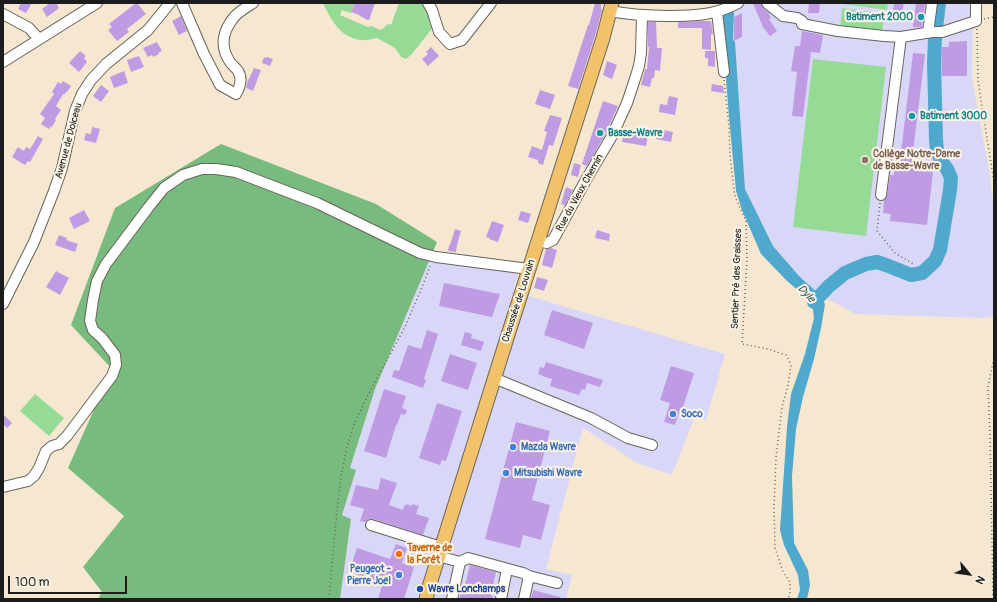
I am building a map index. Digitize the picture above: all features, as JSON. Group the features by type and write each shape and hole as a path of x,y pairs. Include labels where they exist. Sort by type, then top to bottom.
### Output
{"main road":[{"name":"Chaussée de Louvain","path":"426,599 494,378 592,74 611,7"}],"street":[{"path":"3,62 39,39 82,7 97,3"},
{"name":"Avenue de Doiceau","path":"3,304 34,242 54,191 62,168 75,111 82,94 91,80 106,64 148,30 170,3"},
{"path":"182,3 204,54 220,85 236,94 241,83 241,78 239,72 230,62 225,53 224,34 236,15 253,3"},
{"path":"428,3 432,10 439,32 450,44 462,40 491,3"},
{"path":"767,3 783,16 797,18 802,21 802,24 853,32 901,37 942,32 976,21 976,3"},
{"path":"932,3 933,32"},
{"path":"611,7 642,16 690,16 704,15 737,4"},
{"path":"719,9 724,72"},
{"path":"3,14 29,28 39,39"},
{"name":"Rue du Vieux Chemin","path":"538,241 547,243 553,240 586,178 612,136 627,103 639,66 641,53 642,16"},
{"path":"880,195 901,37"},
{"path":"3,487 28,481 34,476 46,451 52,446 58,444 67,436 112,376 116,365 115,355 102,338 93,330 90,320 97,281 106,264 164,188 183,175 202,169 216,169 236,172 317,203 420,253 529,269"},
{"path":"494,378 591,418 628,438 652,445"},
{"path":"371,525 440,551 460,562"},
{"path":"460,562 468,558 557,583"},
{"path":"452,599 460,562"},
{"path":"501,599 507,569"},
{"path":"524,599 529,576"}],"path":[{"path":"976,21 978,81 994,182"},
{"name":"Sentier Pré des Graisses","path":"724,72 734,191 746,221 747,260 742,344 768,349 786,355 791,365 788,385 782,407 776,457 774,507 774,548 783,572 790,582 790,594 788,599"},
{"path":"880,195 877,231 896,253 915,265"},
{"path":"330,599 336,510 341,477 355,422 405,327 430,268 433,256"},
{"path":"993,599 988,387 994,356"}],"shaded area":[{"name":"Collège Notre-Dame de Basse-Wavre","path":"733,3 972,3 972,78 990,176 994,209 994,316 983,318 855,314 819,294 799,276 773,246 745,189 735,42 733,41"},
{"path":"429,261 519,272 513,292 725,354 706,420 695,416 672,475 637,463 583,428 546,569 572,575 566,599 340,599 351,520 342,515 355,470 350,468 375,389"}],"green space":[{"path":"323,3 353,3 351,13 342,10 340,15 368,27 371,26 381,30 388,24 391,25 399,3 426,3 434,26 412,54 406,59 401,57 395,48 377,38 369,40 354,39 342,32 333,22"},
{"path":"843,3 888,3 887,10"},
{"path":"842,8 884,14 882,34 840,29"},
{"path":"813,59 886,67 866,236 793,227"},
{"path":"221,144 376,204 437,242 375,389 350,468 356,470 342,515 351,519 340,599 98,599 102,592 83,567 124,516 68,468 112,369 71,325 115,208"},
{"path":"35,394 64,418 49,436 20,411"}],"water":[{"name":"Dyle","path":"723,3 733,3 733,40 735,42 745,189 773,246 799,276 819,294 825,304 814,359 796,429 792,476 794,543 808,570 810,585 807,599 797,599 800,590 798,575 784,545 780,530 787,427 791,394 805,354 814,318 812,302 787,281 761,254 742,210 736,191 723,40"}],"building":[{"path":"21,3 32,3 26,13 18,9"},
{"path":"50,3 56,3 59,8 47,17 42,9"},
{"path":"136,3 146,14 127,29 129,32 117,41 108,30 112,27 109,24"},
{"path":"355,3 375,3 370,19 367,20 351,12"},
{"path":"595,3 601,3 602,10 578,89 568,86"},
{"path":"753,3 761,3 763,8 769,13 771,18 769,19 777,31 770,36 763,27"},
{"path":"809,3 820,3 819,13 808,13"},
{"path":"894,3 904,3 902,13 899,16 895,15 893,12"},
{"name":"Batiment 2000","path":"916,3 925,3 922,27 913,27"},
{"path":"742,13 742,37 734,41 734,17"},
{"path":"181,16 187,31 179,35 172,21"},
{"path":"711,21 713,34 711,34 711,50 702,49 702,28 678,28 678,22"},
{"path":"648,22 656,22 657,48 662,48 660,71 655,70 654,78 652,78 650,87 641,85 645,69 647,69 649,47"},
{"path":"802,31 823,35 820,53 811,52 803,117 792,116 797,72 791,71 795,46 800,46"},
{"path":"967,41 967,76 942,76 941,47 949,47 949,42"},
{"path":"157,42 162,51 153,57 152,55 148,57 143,48"},
{"path":"431,47 439,56 428,66 422,59 428,54 426,52"},
{"path":"80,51 86,56 84,58 87,62 79,72 69,63"},
{"path":"705,51 715,51 715,67 708,66 708,58 705,58"},
{"path":"913,53 925,54 912,160 920,162 920,171 933,172 927,225 890,221 891,214 883,213 884,200 887,196 890,175 894,175 894,168 899,169"},
{"path":"139,56 144,67 131,72 127,60"},
{"path":"264,57 273,59 270,66 262,63"},
{"path":"607,61 617,65 612,79 603,75"},
{"path":"254,68 261,70 253,91 246,88 248,79"},
{"path":"124,71 128,83 114,88 110,77"},
{"path":"63,81 71,86 64,95 63,94 56,106 61,110 52,127 51,126 49,129 41,124 45,118 40,114 54,94 52,92 58,82 61,84"},
{"path":"712,84 723,86 724,93 711,91"},
{"path":"101,85 109,91 101,102 93,96"},
{"path":"540,90 555,95 550,109 535,104"},
{"path":"669,96 678,98 675,115 659,112 660,104 667,105"},
{"name":"Basse-Wavre","path":"603,101 618,106 606,133 587,166 582,164"},
{"path":"550,115 562,118 553,146 549,145 543,165 538,163 538,160 528,157 532,146 542,150 547,132 544,131"},
{"path":"92,127 100,129 96,143 84,140 86,133 91,134"},
{"path":"658,129 673,132 671,142 656,139"},
{"path":"624,131 648,135 646,146 622,142"},
{"path":"38,136 43,139 30,162 28,161 25,165 12,157 18,147 24,151 26,147 30,149"},
{"path":"574,163 581,165 578,177 571,175"},
{"path":"566,187 573,190 565,205 561,204"},
{"path":"84,210 90,221 74,229 69,218"},
{"path":"521,211 531,214 528,223 518,220"},
{"path":"492,221 504,225 498,242 486,237"},
{"path":"455,229 461,231 456,252 448,251 449,245"},
{"path":"597,230 610,234 609,241 595,238"},
{"path":"59,235 67,238 66,240 78,244 75,252 55,245"},
{"path":"551,248 557,250 552,268 542,265 546,249"},
{"path":"56,271 69,278 60,295 46,287"},
{"path":"537,277 548,280 544,291 534,288"},
{"path":"444,283 500,294 492,317 439,306"},
{"path":"552,310 593,323 584,349 544,335"},
{"path":"427,330 438,334 424,379 426,380 423,388 392,377 394,370 399,371 408,345 421,349"},
{"path":"465,332 472,334 471,338 484,342 481,351 461,345"},
{"path":"450,354 477,363 468,390 441,381"},
{"path":"546,362 603,380 600,387 587,383 585,390 582,389 579,395 550,386 552,379 538,374 540,367 544,368"},
{"path":"671,366 694,373 683,407 681,407 675,425 664,422 670,403 660,400"},
{"path":"384,389 406,396 402,408 407,410 405,415 401,414 396,425 386,458 364,451"},
{"path":"437,403 462,411 446,461 442,460 440,465 419,458"},
{"path":"3,414 12,423 7,428 3,424"},
{"path":"516,422 550,431 532,500 550,505 541,540 523,535 520,548 485,539"},
{"path":"381,478 397,483 389,505 403,510 404,506 407,504 411,506 412,504 419,506 416,514 429,518 423,535 373,519 369,519 365,522 360,521 364,509 350,505 356,485 378,490"},
{"path":"396,544 407,548 402,563 414,567 404,599 378,599 383,583 349,572 357,548 390,559"},
{"path":"470,565 496,572 491,595 494,599 459,599 462,588 464,589"},
{"path":"533,590 560,597 560,599 531,599"}],"waterway":[{"name":"Dyle","path":"814,302 829,286 845,273 866,264 877,262 911,275 922,273 935,261 940,250 951,178 937,151 936,139 934,63 939,3"}],"place":[{"name":"Batiment 2000","path":"921,17"},
{"name":"Batiment 3000","path":"912,116"},
{"name":"Basse-Wavre","path":"600,133"},
{"name":"Collège Notre-Dame de Basse-Wavre","path":"865,160"},
{"name":"Soco","path":"673,414"},
{"name":"Mazda Wavre","path":"513,447"},
{"name":"Mitsubishi Wavre","path":"506,473"},
{"name":"Taverne de la Forêt","path":"399,554"},
{"name":"Peugeot - Pierre Joël","path":"399,575"},
{"name":"Wavre Lonchamps","path":"420,589"}]}
